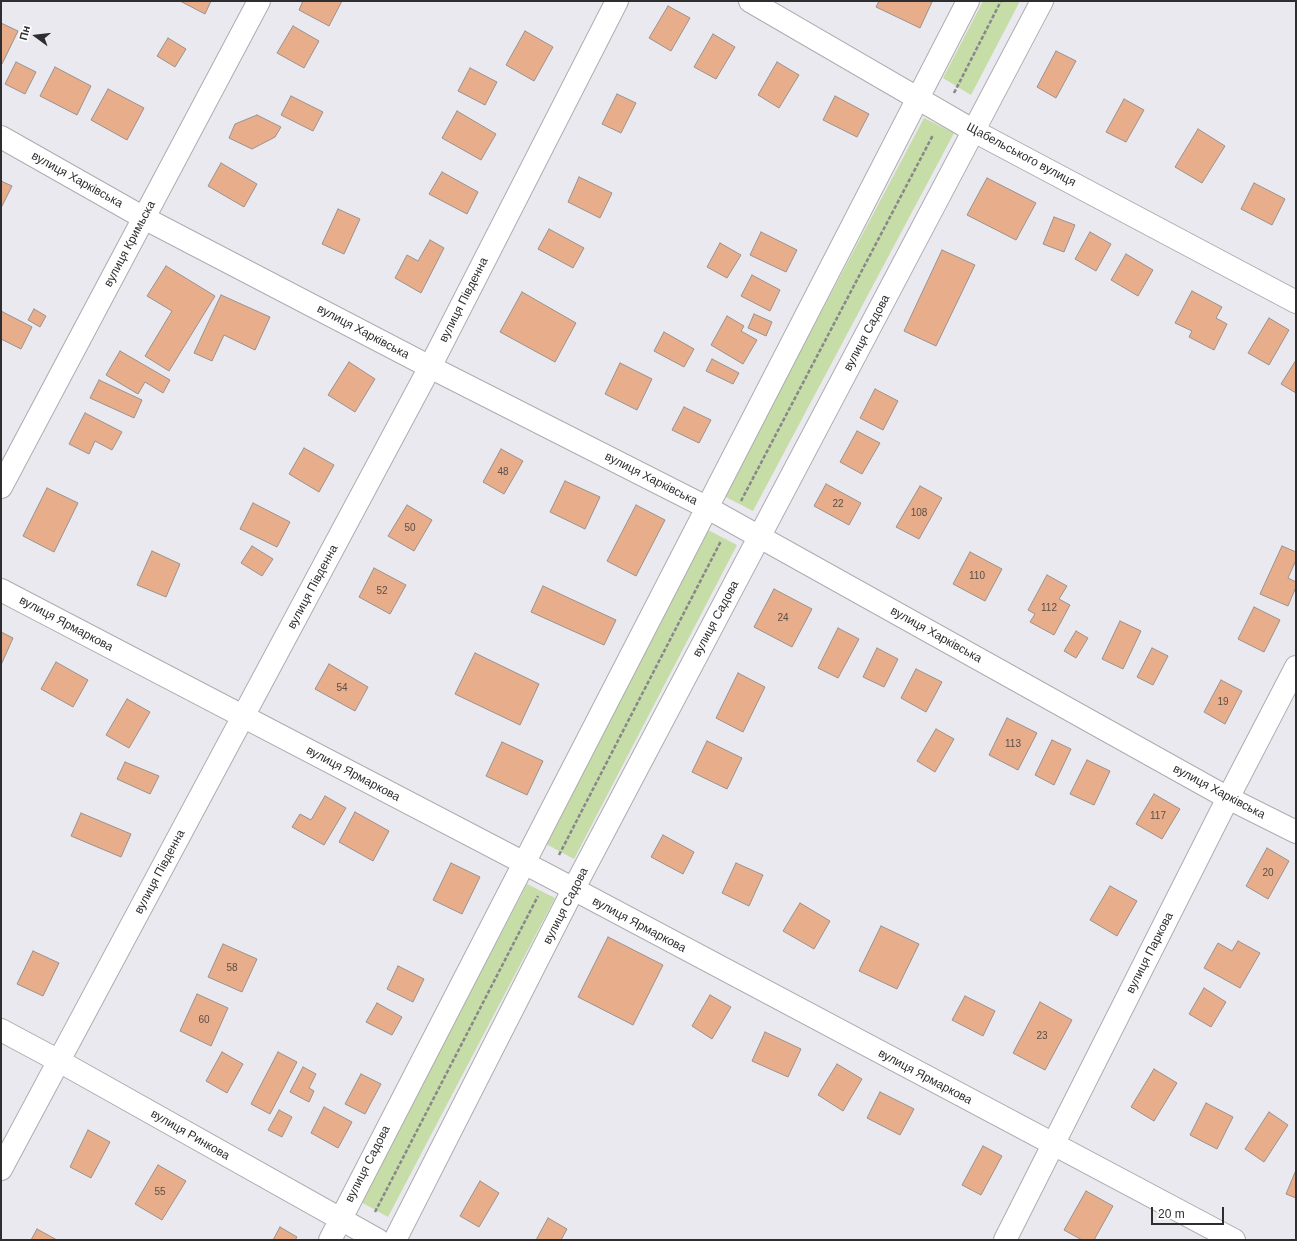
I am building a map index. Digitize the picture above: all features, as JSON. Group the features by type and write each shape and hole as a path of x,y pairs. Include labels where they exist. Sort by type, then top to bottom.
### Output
{"street":[{"name":"вулиця Кримьска","path":"1,487 259,1"},
{"name":"вулиця Південна","path":"1,1169 430,367 617,1"},
{"name":"Щабельського вулиця","path":"750,1 974,131 1296,302"},
{"name":"вулиця Садова","path":"330,1240 706,507 968,1"},
{"name":"вулиця Садова","path":"395,1240 573,890 1042,1"},
{"name":"вулиця Харківська","path":"1,137 144,218 430,367 731,520 1228,798 1296,832"},
{"name":"вулиця Ярмаркова","path":"1,590 548,876 1054,1146 1234,1240"},
{"name":"вулиця Паркова","path":"1005,1240 1296,666"},
{"name":"вулиця Ринкова","path":"1,1030 59,1060 340,1220 371,1236"}],"path":[{"path":"371,1236 548,876 731,520 944,114 1001,1"}],"green space":[{"path":"983,1 1020,1 971,95 943,78"},
{"path":"924,118 954,133 753,511 724,496"},
{"path":"708,530 737,545 574,859 546,844"},
{"path":"527,884 555,898 388,1217 361,1202"}],"building":[{"path":"180,1 211,1 205,14"},
{"path":"303,1 342,1 329,26 299,10"},
{"path":"879,1 932,2 920,28 876,7"},
{"path":"668,6 690,18 671,51 649,38"},
{"path":"1,23 18,31 2,64 1,63"},
{"path":"293,26 319,41 304,68 277,53"},
{"path":"525,31 553,47 534,81 506,65"},
{"path":"713,34 735,47 716,79 694,67"},
{"path":"168,38 186,49 175,67 157,56"},
{"path":"1056,51 1076,61 1056,98 1037,87"},
{"path":"16,62 36,72 25,94 5,84"},
{"path":"777,62 799,75 779,108 758,95"},
{"path":"55,67 91,86 77,115 40,96"},
{"path":"470,68 497,82 485,105 458,91"},
{"path":"108,89 144,108 127,140 91,120"},
{"path":"617,94 636,103 621,133 602,124"},
{"path":"291,96 323,112 313,131 281,115"},
{"path":"835,96 869,114 857,137 823,120"},
{"path":"1124,99 1144,110 1126,142 1106,132"},
{"path":"457,111 496,134 481,160 442,138"},
{"path":"257,115 281,127 275,137 252,149 229,138 235,124"},
{"path":"1198,129 1225,146 1202,183 1175,167"},
{"path":"221,163 257,184 244,207 208,186"},
{"path":"442,172 478,192 467,214 429,194"},
{"path":"579,177 612,193 600,218 568,202"},
{"path":"987,178 1036,203 1016,240 967,215"},
{"path":"1,181 12,186 1,208"},
{"path":"1254,183 1285,199 1272,225 1241,209"},
{"path":"338,209 360,219 344,254 322,244"},
{"path":"1054,217 1075,225 1064,252 1043,244"},
{"path":"549,229 584,248 573,268 538,249"},
{"path":"761,232 797,250 786,272 750,255"},
{"path":"1090,232 1111,244 1096,271 1075,259"},
{"path":"430,240 444,248 421,293 395,278 407,255 418,261"},
{"path":"720,243 741,255 727,278 707,267"},
{"path":"942,250 975,265 936,346 904,331"},
{"path":"1126,254 1153,270 1138,296 1111,280"},
{"path":"166,266 215,296 169,371 145,356 172,311 147,296"},
{"path":"752,275 780,290 770,311 741,296"},
{"path":"1192,291 1222,307 1216,318 1227,324 1214,350 1189,337 1192,331 1175,323"},
{"path":"522,292 576,323 555,362 500,332"},
{"path":"221,295 270,317 255,350 224,335 212,361 194,353"},
{"path":"34,309 46,316 40,327 28,320"},
{"path":"1,311 32,327 21,349 1,339"},
{"path":"754,314 772,322 766,336 748,328"},
{"path":"727,316 744,326 741,331 757,340 743,364 711,345"},
{"path":"1269,318 1289,330 1269,365 1248,353"},
{"path":"664,332 694,349 684,367 654,351"},
{"path":"120,351 170,380 163,393 145,382 138,394 106,375"},
{"path":"712,359 739,373 733,384 706,371"},
{"path":"1296,360 1296,393 1281,384"},
{"path":"349,362 375,379 355,412 328,395"},
{"path":"620,363 652,379 637,410 605,394"},
{"path":"99,380 142,400 134,418 90,398"},
{"path":"875,389 898,401 883,430 860,418"},
{"path":"684,407 711,420 699,443 672,430"},
{"path":"85,413 122,432 112,450 95,441 89,454 69,444"},
{"path":"857,431 880,443 862,474 840,462"},
{"path":"304,448 334,465 319,492 289,474"},
{"path":"501,449 523,461 504,494 483,482"},
{"path":"565,481 600,497 585,529 550,512"},
{"path":"826,484 861,503 849,525 814,506"},
{"path":"920,486 942,498 919,539 896,527"},
{"path":"47,488 78,503 54,552 23,536"},
{"path":"253,503 290,522 277,547 240,529"},
{"path":"407,505 432,520 414,551 388,536"},
{"path":"636,505 665,520 636,576 607,561"},
{"path":"252,546 273,559 262,576 241,563"},
{"path":"1282,546 1296,552 1296,560 1288,578 1296,582 1296,587 1288,606 1260,594"},
{"path":"152,551 180,564 166,597 137,585"},
{"path":"970,552 1002,569 985,601 953,584"},
{"path":"374,568 406,585 390,614 359,597"},
{"path":"1047,575 1067,586 1059,599 1070,605 1054,635 1030,622 1035,614 1028,610"},
{"path":"543,586 616,620 604,645 531,612"},
{"path":"774,589 812,609 792,647 754,627"},
{"path":"1254,607 1280,620 1264,652 1238,639"},
{"path":"1120,621 1141,631 1123,669 1102,659"},
{"path":"838,628 859,639 838,678 818,668"},
{"path":"1076,631 1088,638 1076,658 1064,651"},
{"path":"1,632 13,638 1,665"},
{"path":"877,648 898,659 884,687 863,677"},
{"path":"1152,648 1168,656 1153,685 1137,677"},
{"path":"475,653 539,684 520,725 455,694"},
{"path":"56,662 88,680 73,707 41,689"},
{"path":"329,664 368,687 355,711 315,689"},
{"path":"916,669 942,682 926,712 901,698"},
{"path":"738,673 765,687 743,732 716,718"},
{"path":"1221,680 1242,691 1225,724 1204,712"},
{"path":"127,699 150,712 129,748 106,735"},
{"path":"1007,718 1037,733 1018,770 989,755"},
{"path":"936,729 954,739 935,772 917,761"},
{"path":"1052,740 1071,749 1054,785 1035,775"},
{"path":"707,741 742,758 727,789 692,772"},
{"path":"502,742 543,761 527,795 486,776"},
{"path":"1087,760 1110,771 1094,805 1070,794"},
{"path":"125,762 159,776 150,794 117,779"},
{"path":"1154,794 1180,809 1162,839 1136,824"},
{"path":"325,796 346,808 324,845 292,827 300,814 311,820"},
{"path":"355,812 389,831 373,861 339,842"},
{"path":"81,813 131,834 121,857 71,836"},
{"path":"663,835 694,852 683,874 651,857"},
{"path":"1267,848 1289,861 1268,899 1246,886"},
{"path":"451,863 480,877 462,914 433,900"},
{"path":"736,863 763,875 749,906 722,893"},
{"path":"1110,886 1137,901 1117,936 1090,920"},
{"path":"800,903 830,921 814,949 783,931"},
{"path":"881,926 919,944 897,989 859,971"},
{"path":"608,937 663,965 633,1025 578,997"},
{"path":"1238,941 1260,953 1240,988 1204,968 1218,943 1232,951"},
{"path":"223,944 257,959 242,992 208,977"},
{"path":"33,951 59,963 43,996 17,984"},
{"path":"398,966 424,979 413,1002 387,989"},
{"path":"1204,988 1226,1002 1211,1027 1189,1014"},
{"path":"197,994 228,1008 211,1046 180,1031"},
{"path":"710,995 731,1007 712,1039 692,1026"},
{"path":"965,996 995,1011 983,1036 952,1020"},
{"path":"1040,1002 1072,1020 1045,1070 1013,1053"},
{"path":"377,1003 402,1017 392,1035 366,1022"},
{"path":"765,1032 801,1049 788,1077 752,1061"},
{"path":"222,1052 243,1064 227,1093 206,1081"},
{"path":"278,1052 297,1062 270,1114 251,1104"},
{"path":"837,1064 862,1079 843,1111 818,1095"},
{"path":"303,1067 316,1074 309,1088 314,1091 309,1102 290,1092"},
{"path":"1154,1069 1177,1083 1154,1121 1131,1107"},
{"path":"361,1074 381,1084 365,1114 345,1104"},
{"path":"880,1092 914,1109 900,1135 867,1118"},
{"path":"1206,1103 1233,1117 1217,1149 1190,1135"},
{"path":"324,1107 352,1122 338,1148 311,1133"},
{"path":"279,1110 292,1117 282,1137 268,1130"},
{"path":"1269,1112 1288,1125 1264,1162 1245,1149"},
{"path":"88,1130 110,1142 91,1178 70,1167"},
{"path":"983,1146 1002,1156 981,1195 962,1185"},
{"path":"158,1165 186,1181 162,1220 135,1204"},
{"path":"1296,1170 1296,1198 1286,1194"},
{"path":"480,1181 499,1193 479,1227 460,1216"},
{"path":"1086,1191 1113,1206 1094,1240 1082,1240 1064,1230"},
{"path":"548,1218 567,1229 561,1240 536,1240"},
{"path":"280,1227 297,1237 295,1240 273,1240"},
{"path":"37,1229 57,1240 31,1240"}]}
